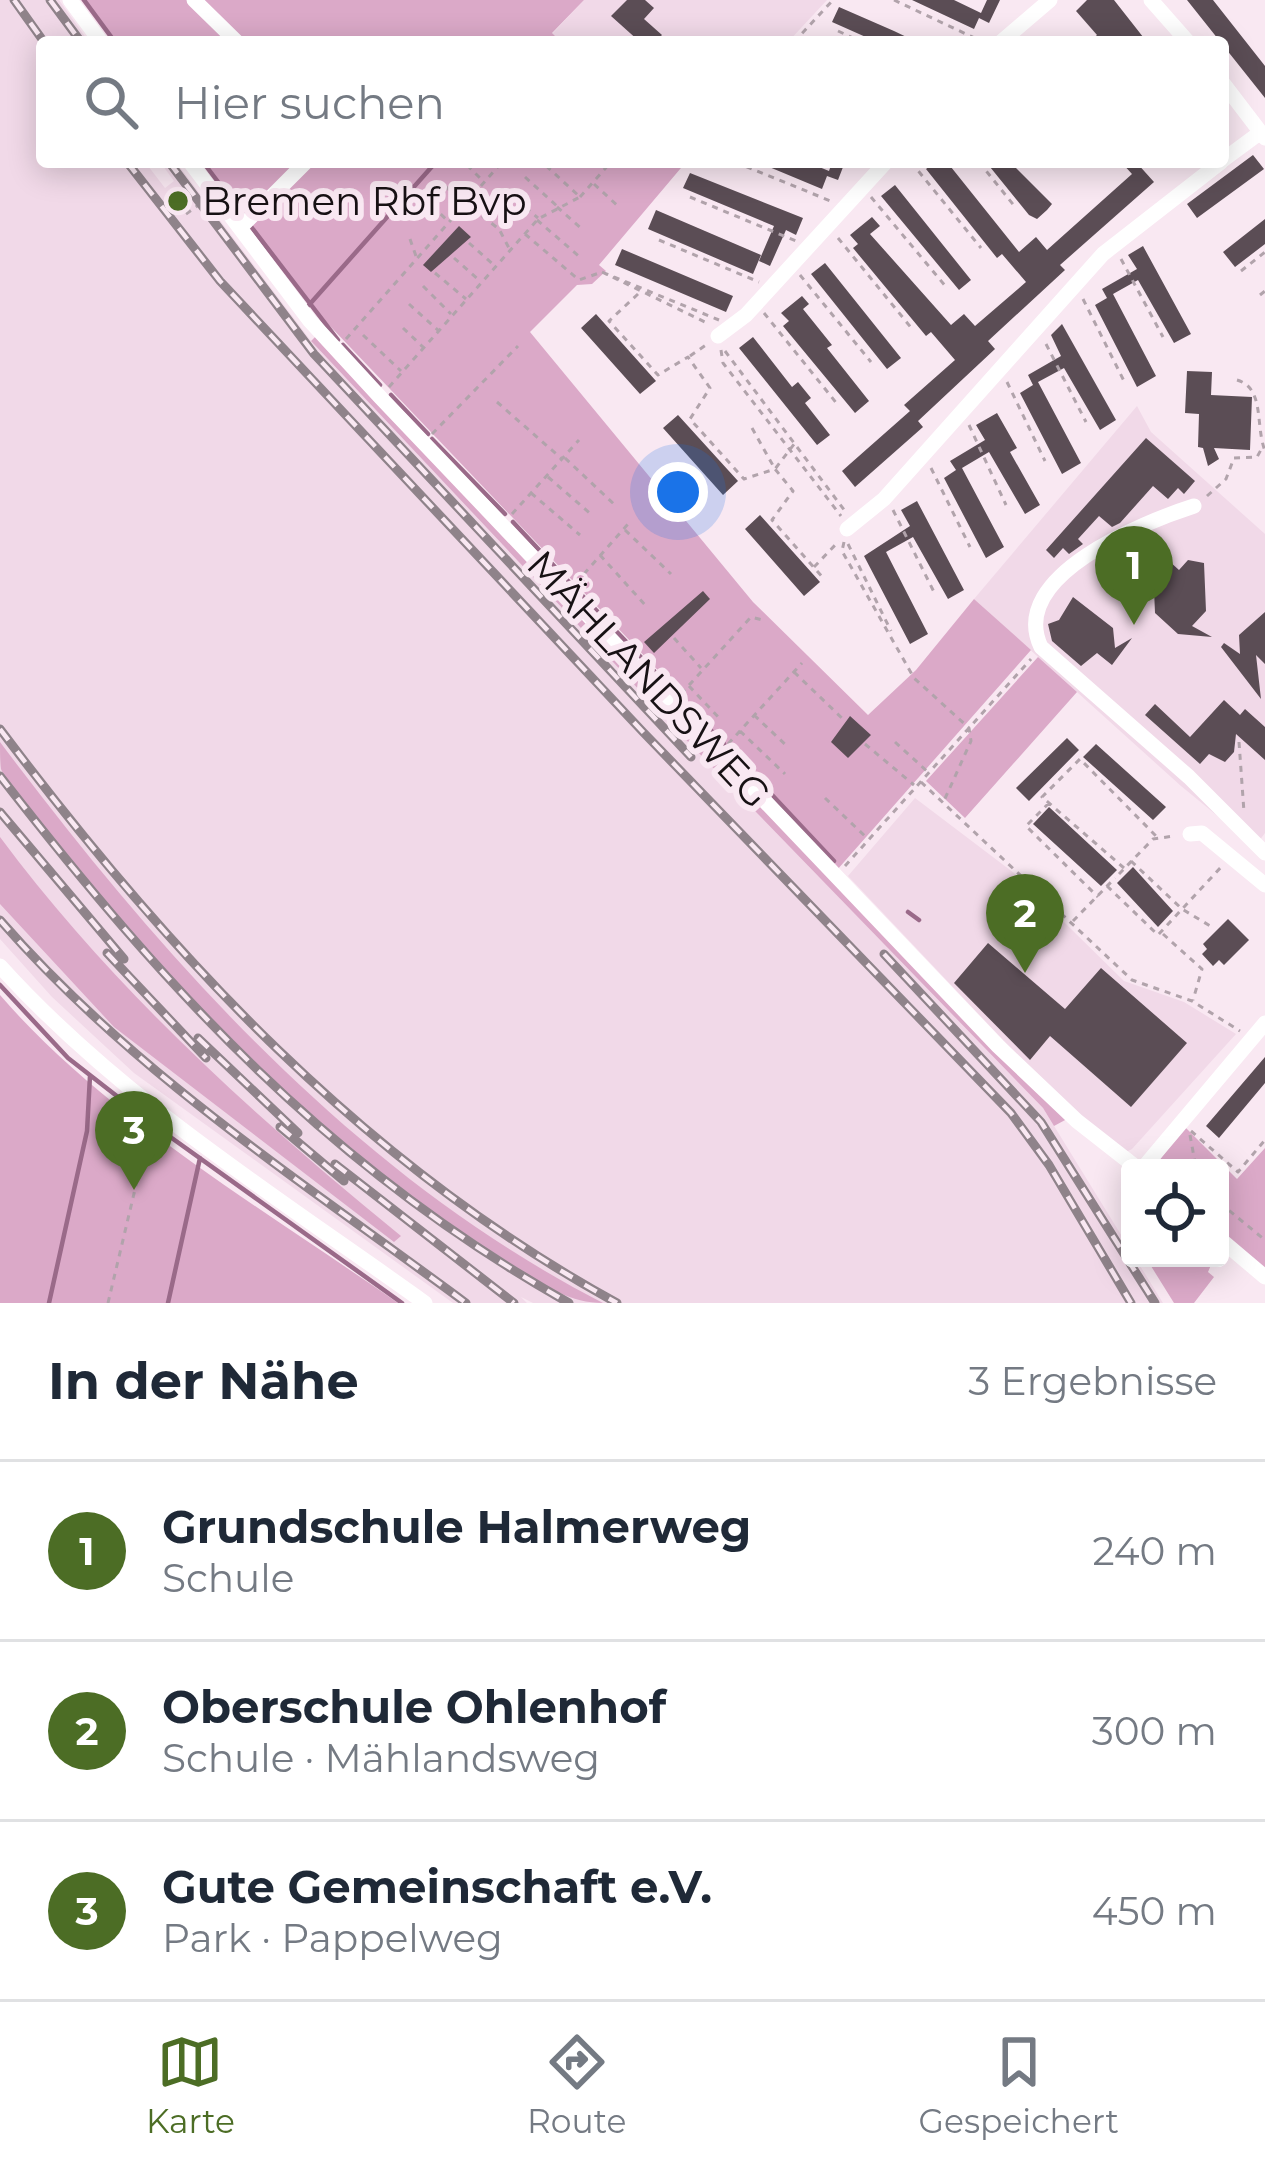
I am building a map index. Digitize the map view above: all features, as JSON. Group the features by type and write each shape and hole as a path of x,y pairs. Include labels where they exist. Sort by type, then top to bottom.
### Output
{"street":[{"path":"70,0 97,36"},
{"path":"194,0 231,36"},
{"path":"1008,36 1050,0"},
{"path":"1151,0 1183,36"},
{"path":"1229,91 1263,135 1229,157"},
{"name":"MÄHLANDSWEG","path":"194,168 334,347 380,397 998,1046 1077,1121 1128,1159"},
{"path":"240,228 300,168"},
{"path":"720,335 772,288 881,168"},
{"path":"847,530 884,499 1113,244 1213,168"},
{"path":"1194,506 1129,528 1068,570 1033,619 1042,647 1265,853"},
{"path":"1206,796 1196,834 1265,885"},
{"path":"0,966 54,1025 158,1110 425,1303"},
{"path":"1150,1159 1187,1124 1265,1023"},
{"path":"1229,1247 1265,1277"}],"path":[{"path":"800,36 833,0"},
{"path":"894,0 970,36"},
{"path":"838,31 849,36"},
{"path":"470,168 485,182"},
{"path":"334,347 497,168"},
{"path":"549,168 580,197"},
{"path":"380,397 538,219 580,197 605,168"},
{"path":"750,168 845,207"},
{"path":"916,168 981,248"},
{"path":"984,168 1016,208"},
{"path":"525,177 582,229"},
{"path":"592,182 619,207"},
{"path":"446,186 465,204"},
{"path":"863,188 947,288"},
{"path":"507,192 581,258"},
{"path":"186,214 214,194"},
{"path":"691,197 808,248"},
{"path":"432,206 449,223"},
{"path":"482,216 499,229 510,251"},
{"path":"826,228 913,330"},
{"path":"525,233 579,280 602,272 705,320 720,335 729,359 844,507 849,552 914,678 969,728 971,741 943,802"},
{"path":"410,239 417,259"},
{"path":"659,240 772,288"},
{"path":"470,243 496,267"},
{"path":"1113,244 1163,337"},
{"path":"1240,271 1265,252"},
{"path":"454,258 482,283"},
{"path":"792,266 872,362"},
{"path":"602,272 720,335"},
{"path":"435,273 467,300"},
{"path":"423,286 453,316"},
{"path":"1074,286 1125,383"},
{"path":"640,292 609,320 658,375 720,335"},
{"path":"409,304 439,331"},
{"path":"756,304 838,405"},
{"path":"404,328 424,348"},
{"path":"1035,329 1086,422"},
{"path":"363,335 403,372"},
{"path":"423,442 518,346"},
{"path":"688,357 710,388 690,419 743,479 775,470 793,446"},
{"path":"998,370 1045,461"},
{"path":"1194,506 1226,479 1234,458 1257,458 1264,450 1260,398 1256,388 1237,380"},
{"path":"497,402 616,506"},
{"path":"959,413 1006,505"},
{"path":"752,428 775,470 793,491 772,520 826,580"},
{"path":"502,525 579,440"},
{"path":"922,457 970,547"},
{"path":"547,476 592,515"},
{"path":"531,493 580,535"},
{"path":"884,499 934,594"},
{"path":"566,593 626,526 671,574"},
{"path":"814,567 847,530"},
{"path":"600,556 646,605"},
{"path":"671,704 751,617 766,622"},
{"path":"674,638 703,669"},
{"path":"836,876 1042,647"},
{"path":"719,754 802,663"},
{"path":"794,672 845,721"},
{"path":"688,686 721,720"},
{"path":"754,715 788,747"},
{"path":"740,731 785,774"},
{"path":"895,742 929,772"},
{"path":"1239,742 1244,818 1240,828"},
{"path":"865,744 943,802 1132,980 1192,1001 1251,1040"},
{"path":"1124,868 1042,797 1080,759 1158,838"},
{"path":"825,798 869,840"},
{"path":"1049,802 1025,826 1064,859 1097,897"},
{"path":"1072,922 1158,838 1196,834"},
{"path":"1162,933 1230,856"},
{"path":"1131,861 1182,909 1212,927"},
{"path":"1083,883 1090,875"},
{"path":"1107,886 1202,969 1192,1001"},
{"path":"1122,901 1129,894"},
{"path":"108,1303 147,1128 158,1110"},
{"path":"1187,1124 1194,1159"},
{"path":"1187,1124 1238,1172 1265,1140"},
{"path":"1229,1210 1265,1240"}],"shaded area":[{"path":"0,0 59,0 85,36 36,36 36,168 150,168 165,188 174,181 164,168 181,168 311,341 691,745 1043,1108 1121,1235 1121,1267 1141,1267 1163,1303 533,1303 521,1297 527,1303 453,1303 134,1073 52,997 0,939"},
{"path":"81,0 584,0 552,33 555,36 108,36"},
{"path":"584,0 827,0 794,36 552,34"},
{"path":"206,168 681,168 599,265 606,271 592,284 577,285 530,332 753,602 868,715 916,670 974,599 1031,650 837,870 672,685 309,304"},
{"path":"317,335 1067,1119 1054,1126 1043,1108 691,745 311,341"},
{"path":"1137,406 1151,432 1265,534 1265,833 1259,841 1231,827 1181,786 974,599"},
{"path":"1038,657 1077,692 965,818 926,781"},
{"path":"0,742 129,905 198,983 347,1128 428,1193 513,1251 603,1303 547,1287 434,1212 374,1167 260,1067 154,958 18,798 1,769"},
{"path":"915,798 1014,873 1124,981 1184,1002 1236,1034 1132,1149 1124,1153 1055,1095 848,876"},
{"path":"0,837 90,947 188,1048 401,1236 394,1242 114,1027 0,904"},
{"path":"0,995 41,1039 137,1121 398,1303 0,1303"},
{"path":"1185,1127 1217,1159 1160,1159"},
{"path":"1265,1148 1265,1270 1229,1238 1229,1171 1237,1179"},
{"path":"1152,1267 1210,1267 1208,1272 1214,1277 1194,1303 1174,1303"}],"building":[{"path":"627,0 645,0 654,8 644,19 662,35 633,36 611,16"},
{"path":"912,0 954,0 981,13 987,0 1000,0 989,23 979,18 974,29"},
{"path":"1087,0 1114,0 1142,36 1096,36 1076,11"},
{"path":"1187,0 1213,0 1265,66 1265,98 1229,53 1229,36 1216,36"},
{"path":"839,7 904,36 864,36 832,22"},
{"path":"1253,155 1264,169 1197,218 1187,204"},
{"path":"771,168 843,168 838,180 827,176 822,189"},
{"path":"952,168 1019,252 1036,237 1047,250 1132,174 1126,168 1141,168 1154,182 1060,265 1065,270 988,341 995,349 918,421 923,427 855,487 842,471 910,411 904,405 955,360 931,332 926,336 853,248 858,244 850,235 872,217 880,226 870,234 951,325 964,314 975,326 1026,282 1002,254 997,258 926,169"},
{"path":"991,168 1016,168 1052,204 1037,219"},
{"path":"690,173 803,218 796,235 786,230 770,266 759,261 774,226 683,188"},
{"path":"895,185 971,280 959,290 881,196"},
{"path":"656,210 761,255 753,274 648,229"},
{"path":"1265,219 1265,244 1235,267 1223,252"},
{"path":"459,226 471,237 431,272 423,265"},
{"path":"1143,246 1191,334 1174,343 1138,280 1113,294 1156,376 1137,387 1095,305 1107,298 1102,289 1137,269 1128,255"},
{"path":"622,249 733,296 726,312 615,265"},
{"path":"825,263 901,358 887,369 811,274"},
{"path":"802,296 809,304 803,309 832,345 827,348 869,401 855,413 783,326 789,321 781,313"},
{"path":"596,314 656,381 640,394 581,328"},
{"path":"1062,324 1116,420 1100,430 1064,368 1038,382 1081,463 1062,474 1020,393 1033,385 1028,375 1061,356 1051,335"},
{"path":"753,337 792,387 798,382 811,398 805,403 830,435 817,445 739,348"},
{"path":"1187,371 1212,372 1211,395 1252,397 1250,450 1214,448 1219,459 1208,466 1203,448 1198,447 1199,414 1185,413"},
{"path":"997,413 1017,448 1010,452 1040,505 1025,514 989,452 962,468 1004,547 986,558 944,478 956,470 950,461 985,440 976,425"},
{"path":"678,415 738,481 723,495 663,428"},
{"path":"1146,438 1195,481 1184,494 1178,488 1168,499 1153,486 1120,523 1112,527 1099,516 1078,539 1083,544 1069,554 1063,548 1054,558 1046,550"},
{"path":"917,501 964,590 948,599 913,537 886,552 928,634 910,644 864,556 910,526 901,510"},
{"path":"760,515 820,582 804,596 745,529"},
{"path":"1188,560 1204,563 1206,611 1192,626 1212,637 1178,634 1155,613 1153,566 1169,561 1179,570"},
{"path":"703,591 710,599 654,653 644,642"},
{"path":"1073,597 1113,628 1115,648 1132,638 1112,665 1097,653 1081,666 1052,641 1048,624 1059,620"},
{"path":"1265,612 1265,664 1256,655 1261,699 1221,647 1224,643 1240,654 1239,635"},
{"path":"1224,700 1240,715 1245,709 1265,727 1265,760 1236,734 1234,752 1225,762 1209,754 1200,764 1145,715 1155,704 1190,737"},
{"path":"850,716 871,735 848,758 831,742"},
{"path":"1067,738 1079,750 1029,801 1016,788"},
{"path":"1096,744 1166,807 1153,820 1083,757"},
{"path":"1049,807 1117,870 1101,886 1033,824"},
{"path":"1133,867 1173,911 1158,927 1117,883"},
{"path":"1228,919 1249,940 1224,965 1219,960 1213,966 1202,954 1207,949 1203,944"},
{"path":"988,943 1065,1009 1101,968 1187,1043 1131,1107 1050,1036 1030,1060 954,983"},
{"path":"1265,1057 1265,1083 1219,1138 1206,1126"}],"waterway":[{"path":"84,0 111,36"},
{"path":"208,168 243,215"},
{"path":"309,305 431,168"},
{"path":"249,224 338,340"},
{"path":"343,345 380,385"},
{"path":"391,395 428,434"},
{"path":"432,439 505,514"},
{"path":"513,522 570,583"},
{"path":"576,589 676,694"},
{"path":"681,699 724,744"},
{"path":"729,749 834,861"},
{"path":"908,912 919,920"},
{"path":"0,985 68,1058 145,1118"},
{"path":"49,1303 87,1131 90,1076"},
{"path":"155,1126 402,1303"},
{"path":"168,1303 200,1158"}],"railway":[{"path":"14,0 40,36"},
{"path":"50,0 77,36"},
{"path":"132,168 220,281 643,732 1011,1113 1049,1165 1131,1303"},
{"path":"174,168 314,354 691,757"},
{"path":"0,729 133,895 278,1050 438,1187 525,1248 617,1303"},
{"path":"0,776 125,930 257,1069 402,1194 569,1303"},
{"path":"0,812 124,959"},
{"path":"0,920 106,1028 163,1077 466,1303"},
{"path":"107,953 206,1058"},
{"path":"884,954 1041,1122 1155,1303"},
{"path":"198,1038 298,1133"},
{"path":"280,1127 344,1181"},
{"path":"335,1164 514,1303"}],"place":[{"name":"Bremen Rbf Bvp","path":"178,201"},
{"name":"Grundschule Halmerweg","path":"1134,625"},
{"name":"Oberschule Ohlenhof","path":"1025,973"},
{"name":"Gute Gemeinschaft e.V.","path":"134,1190"}]}
